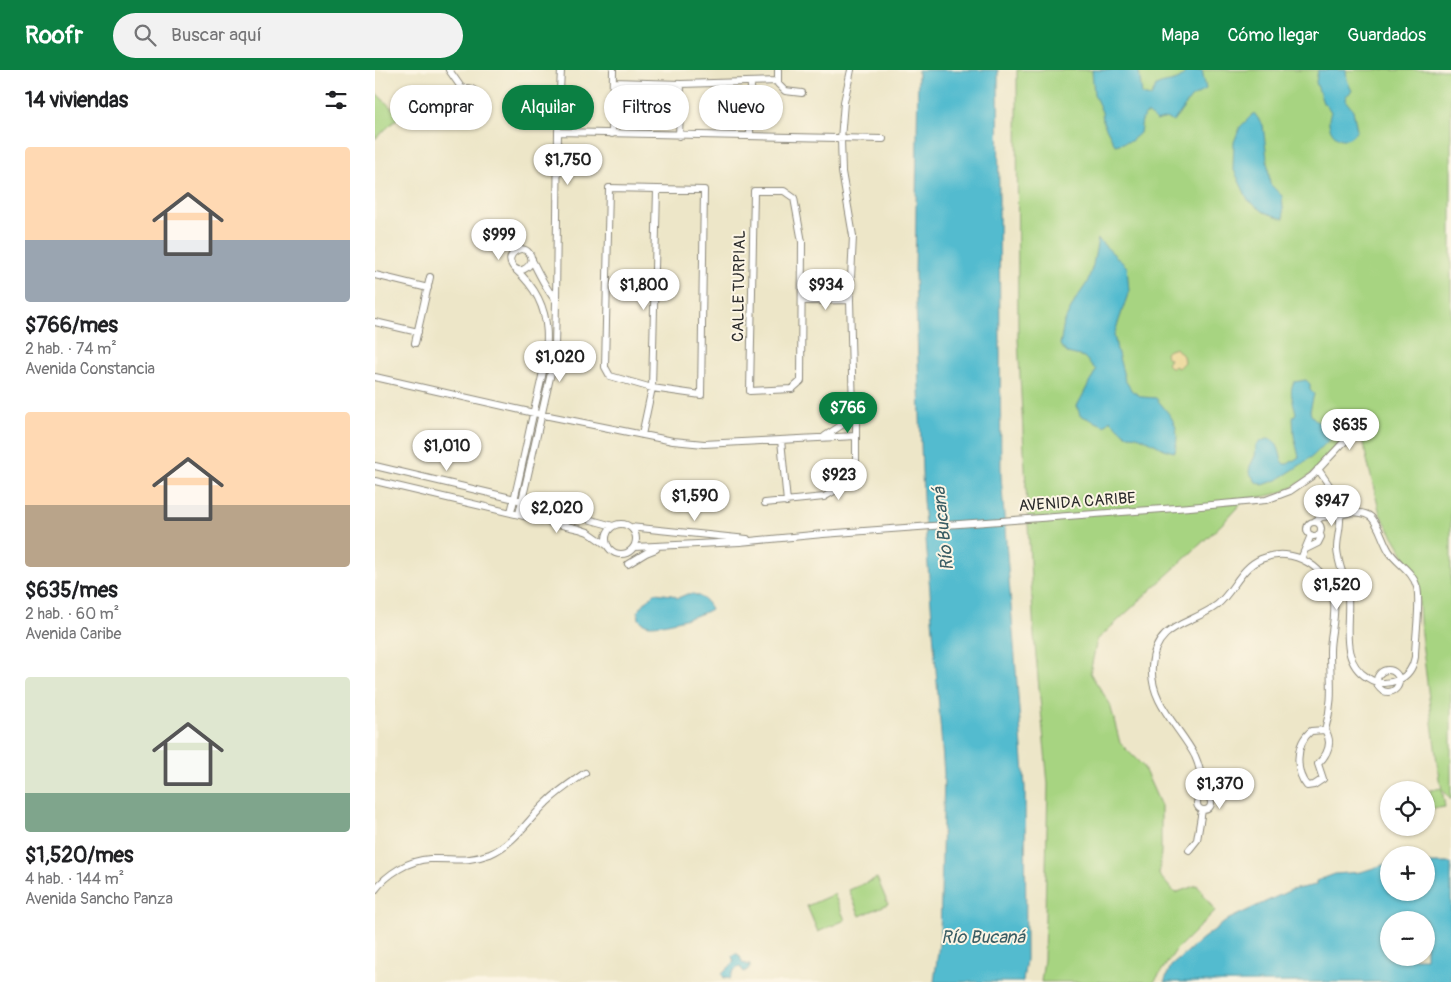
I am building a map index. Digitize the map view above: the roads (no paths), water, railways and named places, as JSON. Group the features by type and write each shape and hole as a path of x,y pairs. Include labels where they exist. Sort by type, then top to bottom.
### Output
{"street":[{"path":"449,70 460,85"},
{"path":"519,514 555,348 558,132 561,70"},
{"path":"612,134 613,70"},
{"path":"778,70 777,84 785,91 802,93"},
{"path":"765,503 824,497 841,487 856,466 856,417 853,410 850,300 853,236 842,172 841,139 844,102 851,70"},
{"path":"613,82 681,84 777,81"},
{"path":"749,136 751,82"},
{"path":"679,136 681,84"},
{"path":"558,132 883,140"},
{"path":"609,188 704,190 701,395 652,388 609,376 605,367 609,188"},
{"path":"642,436 652,388 657,189"},
{"name":"CALLE TURPIAL","path":"754,192 784,192 794,198 802,242 801,301 801,382 792,389 750,391 754,192"},
{"path":"511,512 545,365 548,340 544,308 537,293 528,280 512,266 511,255 515,251 526,250 530,254 549,293 556,301"},
{"path":"516,269 527,269 531,265 532,259"},
{"path":"542,278 549,278 556,273"},
{"path":"375,275 428,288"},
{"path":"415,343 430,277"},
{"path":"801,301 850,300"},
{"path":"375,322 418,332"},
{"path":"375,376 534,413 673,441 704,444 824,436 856,436"},
{"path":"824,436 842,425 853,410"},
{"name":"AVENIDA CARIBE","path":"634,547 662,547 758,540 1266,500 1290,491 1311,476 1342,444 1370,421"},
{"path":"781,440 787,502"},
{"path":"375,466 515,499 613,526 622,524 630,527 635,534 634,547 621,554 612,551 588,532 579,529 375,481"},
{"path":"1318,469 1329,485 1340,514 1337,550 1347,591 1349,606 1347,632 1352,660 1362,674 1376,682 1380,690 1387,692 1397,687 1399,680 1411,671 1415,659 1418,598 1416,584 1410,573 1389,551 1376,523 1369,515 1358,512 1340,514 1322,517 1310,522 1307,532 1316,536 1320,534"},
{"path":"1305,549 1319,541 1321,537 1321,525 1315,521"},
{"path":"607,546 607,532 613,526"},
{"name":"AVENIDA CARIBE","path":"630,527 758,540"},
{"path":"1301,559 1311,535"},
{"path":"628,564 646,553 662,547"},
{"path":"1189,850 1197,840 1202,810 1198,807 1197,801 1200,797 1205,796 1204,785 1196,758 1181,733 1165,712 1158,698 1152,669 1155,652 1164,636 1175,625 1208,611 1218,604 1253,563 1275,555 1301,559 1316,568 1326,579 1332,592 1334,605 1330,646 1331,707 1325,730 1329,737 1328,749 1318,764 1323,779 1318,783 1307,786 1303,780 1298,763 1300,750 1304,738 1311,731 1325,730"},
{"path":"1376,682 1379,674 1385,670 1396,673 1399,680"},
{"path":"375,890 379,884 397,870 416,862 431,859 471,859 500,849 509,843 547,801 585,772"}],"water":[{"name":"Río Bucaná","path":"918,70 998,70 1001,476 1025,787 1026,959 1023,982 934,982 940,937 944,774 923,500 915,275"},
{"path":"1092,70 1139,70 1142,95 1151,97 1156,86 1178,80 1185,70 1202,70 1206,89 1191,98 1173,122 1167,118 1156,121 1149,114 1146,114 1142,119 1140,133 1131,141 1115,145 1103,122 1102,112 1094,94"},
{"path":"1318,70 1346,70 1347,80 1352,91 1346,96 1345,100 1353,110 1357,130 1347,139 1341,139 1332,132 1329,119 1331,112 1326,104 1323,103 1316,82"},
{"path":"1254,113 1263,125 1270,184 1282,196 1284,219 1264,212 1248,200 1233,168 1234,142 1240,127"},
{"path":"1098,239 1127,267 1129,291 1114,335 1125,380 1132,391 1142,397 1156,398 1171,416 1177,435 1175,452 1169,451 1146,439 1127,435 1110,420 1105,426 1080,415 1077,406 1096,370 1084,357 1067,353 1060,345 1064,322 1087,283"},
{"path":"1306,380 1314,394 1310,411 1311,415 1332,437 1313,456 1277,480 1263,485 1256,482 1249,472 1255,456 1256,445 1262,441 1267,439 1275,442 1284,464 1288,464 1299,457 1294,436 1293,418 1296,413 1291,390 1294,382"},
{"path":"655,593 672,595 678,598 687,594 695,594 705,600 711,609 699,615 681,620 647,625 639,619 638,611"},
{"path":"1435,863 1451,863 1451,982 1164,982 1171,966 1229,919 1291,890 1316,885 1316,881 1335,874 1361,872 1380,866 1380,901 1435,901"},
{"path":"735,953 739,955 743,963 750,965 750,968 744,972 738,967 730,979 724,978 722,974 734,962 732,956"}]}
